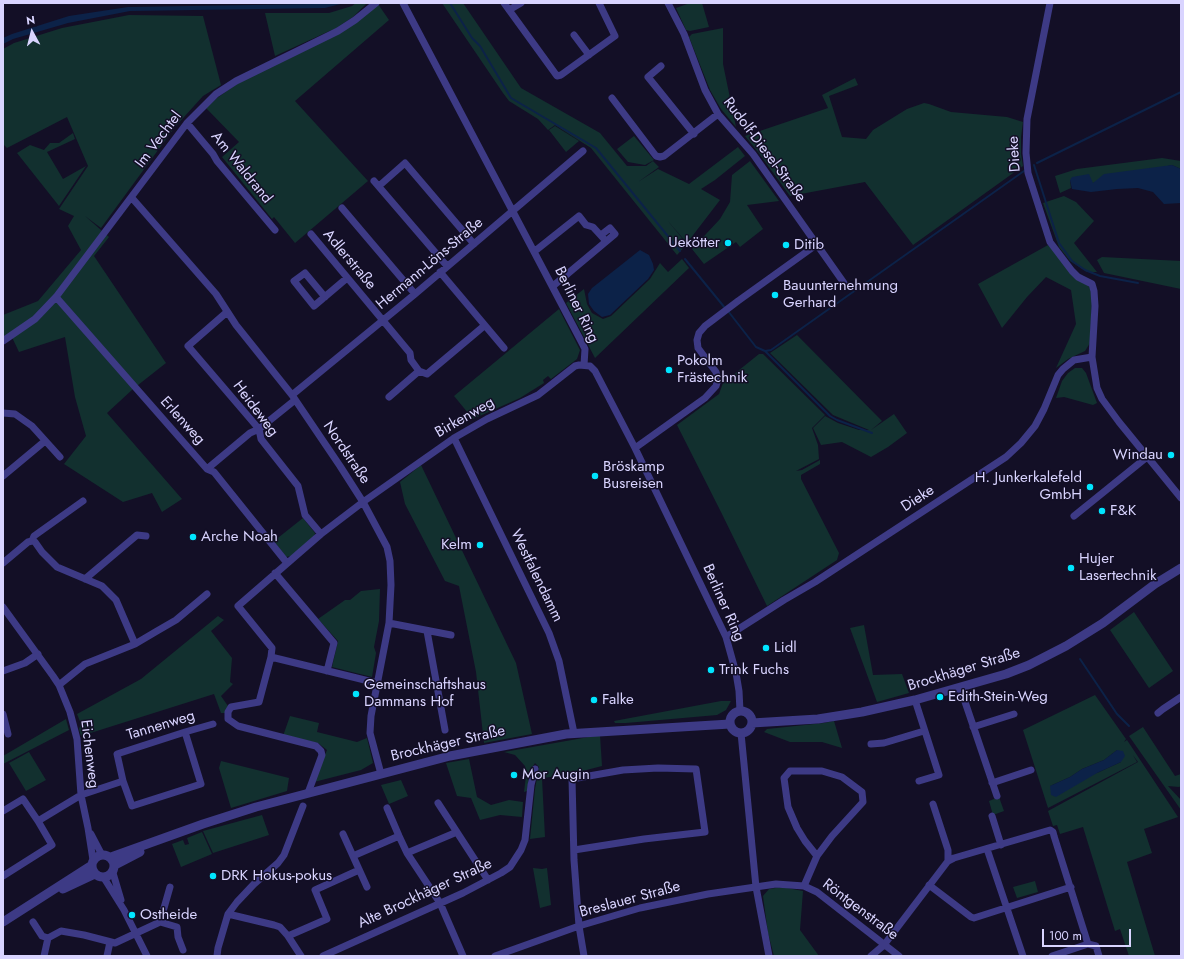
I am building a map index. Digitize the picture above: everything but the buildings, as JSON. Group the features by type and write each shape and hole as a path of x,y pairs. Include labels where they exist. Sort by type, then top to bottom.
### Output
{"street":[{"name":"Im Vechtel","path":"3,340 35,319 56,297 187,123 216,94 236,81 338,31 376,3"},
{"path":"504,3 557,76 561,75 615,36 599,3"},
{"path":"509,10 521,3"},
{"name":"Rudolf-Diesel-Straße","path":"668,3 684,34 705,90 718,114 753,154 844,283"},
{"name":"Dieke","path":"726,637 815,582 1006,457 1021,443 1035,426 1044,409 1058,375 1063,369 1074,360 1092,357 1095,306 1092,284 1072,271 1050,242 1028,173 1026,153 1027,120 1050,3"},
{"name":"Berliner Ring","path":"404,4 535,251 585,349 586,355 584,365 590,366 595,371 636,448 726,637 736,673 740,711"},
{"path":"574,35 589,55"},
{"path":"661,66 648,76 694,134"},
{"path":"612,98 656,156 660,157 664,156 694,134 718,114"},
{"name":"Am Waldrand","path":"187,123 275,230"},
{"name":"Hermann-Löns-Straße","path":"207,469 250,432 259,430 293,398 383,320 583,151"},
{"path":"447,266 376,183 405,164 474,244"},
{"name":"Nordstraße","path":"132,198 216,294 227,312 293,398 363,502 387,547 390,561 391,585 389,623 371,716 370,733 381,774"},
{"path":"342,208 414,294"},
{"path":"535,251 580,216 586,225 593,227 606,242"},
{"path":"553,286 615,234 610,228 601,235"},
{"name":"Adlerstraße","path":"311,234 410,353 411,360 420,371"},
{"path":"636,448 705,398 716,386 718,379 716,372 698,348 697,340 699,333 732,305 816,245"},
{"path":"440,272 504,348"},
{"path":"324,297 305,273 294,281 314,306 347,278"},
{"name":"Erlenweg","path":"56,297 207,469 214,472 287,563"},
{"name":"Heideweg","path":"227,312 188,346 259,430 261,439 298,486 305,515 321,534"},
{"path":"389,397 420,371 427,374 484,326"},
{"path":"1092,357 1097,388 1102,399 1181,498"},
{"name":"Birkenweg","path":"271,657 272,648 238,606 321,534 363,502 454,438 487,418 538,395 575,366 584,365"},
{"path":"3,413 15,414 32,426 60,456"},
{"name":"Westfalendamm","path":"454,438 549,633 559,661 574,733"},
{"path":"3,476 45,441"},
{"path":"1074,516 1147,457"},
{"path":"3,563 28,542 32,541 34,536 83,501"},
{"path":"85,578 137,535 146,536"},
{"path":"32,541 35,542 42,552 57,567 102,586 116,600 135,644"},
{"name":"Brockhäger Straße","path":"752,723 818,719 862,712 915,700 1006,674 1029,665 1066,646 1104,622 1155,584 1181,568"},
{"path":"275,573 334,643 327,671"},
{"path":"58,685 85,664 135,644 176,620 207,594"},
{"name":"Eichenweg","path":"3,607 38,654 58,685 68,706 76,732 81,795 93,863"},
{"path":"389,623 451,635"},
{"path":"427,631 446,730"},
{"path":"3,671 26,664 38,654"},
{"path":"308,793 322,755 321,751 316,746 238,726 228,719 228,712 231,707 259,702 271,657 377,683"},
{"path":"960,687 997,796"},
{"path":"1158,713 1180,699"},
{"path":"915,700 939,775 919,781"},
{"path":"740,711 750,716 752,723 748,731 741,734 733,730 730,724 734,714 740,711"},
{"path":"3,714 8,734"},
{"path":"973,727 1014,714"},
{"name":"Tannenweg","path":"123,781 116,754 214,724"},
{"name":"Brockhäger Straße","path":"110,862 180,833 256,807 450,756 574,733 730,724"},
{"path":"871,744 884,743 924,731"},
{"path":"38,821 81,795 123,781 132,806 201,784 185,732"},
{"path":"741,734 756,887 769,956"},
{"path":"574,850 644,839 705,832 696,769 658,768 623,770 572,779 574,850 584,956"},
{"name":"Alte Brockhäger Straße","path":"323,956 440,904 488,880 510,867 521,850 524,840 531,785 535,769"},
{"path":"992,783 1030,770"},
{"path":"804,886 817,856 832,836 863,802 862,792 842,776 822,771 790,771 784,778 788,807 797,828 817,856"},
{"path":"3,811 23,799 52,845 3,876"},
{"path":"438,803 488,880"},
{"path":"933,804 948,850 948,861"},
{"path":"217,956 228,914 254,884 284,855 303,806"},
{"path":"387,808 398,836 440,904 463,956"},
{"path":"992,816 1001,845"},
{"name":"Eichenweg","path":"88,828 110,862"},
{"path":"871,956 884,945 948,861 1050,830 1053,832 1088,944"},
{"path":"408,853 457,832"},
{"path":"343,834 367,887"},
{"path":"353,856 398,836"},
{"path":"987,849 1023,956"},
{"path":"124,910 110,862 97,856 93,863 92,869 100,878 104,878 124,910 147,956"},
{"path":"104,878 110,862"},
{"path":"3,922 93,863"},
{"path":"288,936 327,919 315,890 360,870"},
{"path":"34,902 95,874"},
{"name":"Röntgenstraße","path":"756,887 776,884 804,886 817,892 899,956"},
{"path":"929,885 971,918 1071,887"},
{"path":"160,922 170,887"},
{"name":"Breslauer Straße","path":"495,956 515,953 580,926 640,908 708,894 756,887"},
{"path":"228,914 280,927 288,936 301,956"},
{"path":"33,922 42,936 48,938 61,932 115,943 160,922 177,927 178,937 184,950"},
{"path":"44,956 48,938"},
{"path":"107,956 110,942"},
{"path":"1052,956 1088,944 1096,946 1099,956"}],"green space":[{"path":"356,3 367,3 353,17 336,28 275,56 265,13 329,13 352,6"},
{"path":"442,3 463,3 521,88 600,133 627,166 646,166 653,161 659,167 638,182 658,169 689,184 738,147 745,156 715,180 701,189 720,200 687,243 667,220 687,244 677,255 591,148 555,125 548,130 538,119 509,101"},
{"path":"690,3 702,3 709,27 690,31 686,30 676,8"},
{"path":"378,4 389,20 295,101 368,181 295,243 274,217 272,219 222,157 239,142 206,108 237,84"},
{"path":"129,15 203,16 221,85 203,96 175,127 101,228 85,216 109,237 94,256 166,363 133,389 107,413 182,499 162,512 152,493 123,502 64,464 86,436 75,397 65,337 19,352 10,333 3,337 3,315 38,301 81,250 68,226 74,216 59,209 88,166 67,117 7,148 3,144 3,49 14,43 62,28"},
{"path":"723,28 723,64 736,127 721,109 710,90 689,37 692,34"},
{"path":"855,78 858,85 829,96 842,137 866,139 873,130 907,109 924,103 951,112 1007,117 1023,122 1021,154 1023,166 913,245 865,182 790,196 745,136 828,108 822,95"},
{"path":"555,126 579,141 566,152 549,130"},
{"path":"73,133 75,139 47,152 63,179 86,166 59,206 17,153 30,145 44,150 50,143 59,143"},
{"path":"634,136 654,160 645,165 628,162 617,149"},
{"path":"1162,158 1181,161 1181,169 1172,165 1093,183 1070,180 1071,188 1060,193 1055,176 1077,169"},
{"path":"750,161 779,201 747,205 763,229 740,247 736,242 704,264 692,249 720,219 730,202 732,175"},
{"path":"1064,196 1076,202 1094,221 1074,243 1097,272 1087,272 1070,261 1059,247 1043,203"},
{"path":"1048,245 1087,284 1091,290 1092,300 1090,343 1085,351 1068,359 1056,368 1076,324 1071,290 1046,277 1027,297 1002,328 978,284"},
{"path":"1102,257 1181,261 1181,289 1104,273 1097,260"},
{"path":"682,259 689,268 595,358 566,303 584,289 587,304 592,313 603,319 611,316 650,279 660,263 668,272"},
{"path":"559,309 580,350 577,359 551,379 548,376 543,380 544,383 520,398 473,419 454,396"},
{"path":"797,335 882,421 871,430 894,414 907,433 871,457 842,442 821,445 813,428 825,416 838,423 859,430 869,430 833,415 770,353"},
{"path":"759,354 763,354 825,415 812,428 818,445 819,459 796,471 802,470 820,460 820,464 801,475 801,479 839,553 837,560 767,606 677,425 719,394 723,383"},
{"path":"1075,368 1082,368 1086,373 1097,403 1093,405 1064,397 1056,398 1062,381 1068,373"},
{"path":"421,465 516,663 532,734 484,743 476,672 459,586 445,581 405,504 400,482"},
{"path":"303,518 315,533 314,538 291,556 286,557 274,541"},
{"path":"380,589 379,621 374,647 376,653 372,677 332,667 338,641 318,619 345,600 350,600 361,591"},
{"path":"1134,612 1173,671 1149,688 1110,630"},
{"path":"218,616 224,620 211,631 232,658 230,682 233,684 221,696 228,706 225,713 221,713 214,694 81,736 79,729 81,724 77,714 141,679"},
{"path":"864,625 873,675 902,674 909,693 877,702 850,628"},
{"path":"1095,695 1126,739 1124,742 1127,740 1178,817 1144,829 1152,853 1127,862 1155,956 1129,956 1120,929 1115,931 1083,827 1060,834 1057,825 1053,826 1048,811 1138,762 1133,755 1137,762 1048,808 1023,730","holes":["1117,750 1121,762 1097,773 1050,786 1070,777 1082,769 1104,760"]},
{"path":"721,701 731,701 726,710 717,715 626,723 615,723 614,721"},
{"path":"290,716 319,723 317,732 357,742 367,738 373,763 361,770 314,782 327,750 318,743 283,736"},
{"path":"66,719 69,730 3,764 3,756"},
{"path":"834,721 842,748 822,742 790,742 764,732 767,729"},
{"path":"1143,727 1175,776 1181,774 1181,786 1168,786 1181,800 1181,810 1129,736"},
{"path":"600,735 602,766 567,775 542,778 545,837 530,839 535,789 539,767 535,763 530,771 527,791 524,792 526,776 525,766 515,755 504,752"},
{"path":"29,752 46,780 26,791 9,763"},
{"path":"469,759 477,797 491,805 509,800 523,802 522,817 500,815 480,820 471,798 457,796 446,763"},
{"path":"221,761 289,778 287,791 231,808 219,768"},
{"path":"401,780 408,796 389,804 381,785"},
{"path":"999,797 1004,811 993,815 989,801"},
{"path":"262,815 269,835 213,853 203,831"},
{"path":"202,832 212,854 181,867 172,844 183,840 185,845 189,844 187,838"},
{"path":"533,868 547,868 551,905 540,908"},
{"path":"1035,881 1038,892 1017,898 1013,887"},
{"path":"782,887 803,891 800,930 819,956 774,956 768,933 763,896 769,889"}],"water":[{"path":"344,3 325,8 130,11 68,23 13,39 3,44 3,38 12,34 69,16 128,7"},
{"path":"1172,165 1181,169 1181,203 1164,204 1153,192 1138,188 1091,192 1072,189 1070,180 1072,177 1089,174 1093,183 1104,174"},
{"path":"640,250 649,255 654,270 648,279 610,315 602,317 594,311 589,304 588,294 592,288"},
{"path":"1117,750 1123,751 1125,756 1121,762 1097,773 1056,797 1051,795 1050,786 1070,777 1082,769 1104,760"}],"waterway":[{"path":"450,3 472,38 480,46 511,98 596,148 680,251"},
{"path":"1037,163 1181,92"},
{"path":"1034,165 1059,243 1072,261 1085,270 1100,276 1138,283"},
{"path":"728,311 756,347 765,351 771,350 1024,171"},
{"path":"685,259 725,308"},
{"path":"765,351 830,416 872,433"},
{"path":"1080,659 1117,714 1129,726"}],"place":[{"name":"Uekötter","path":"728,243"},
{"name":"Ditib","path":"786,245"},
{"name":"Bauunternehmung Gerhard","path":"775,295"},
{"name":"Pokolm Frästechnik","path":"669,370"},
{"name":"Windau","path":"1171,455"},
{"name":"Bröskamp Busreisen","path":"595,476"},
{"name":"H. Junkerkalefeld GmbH","path":"1090,487"},
{"name":"F&K","path":"1102,511"},
{"name":"Arche Noah","path":"193,537"},
{"name":"Kelm","path":"480,545"},
{"name":"Hujer Lasertechnik","path":"1071,568"},
{"name":"Lidl","path":"766,648"},
{"name":"Trink Fuchs","path":"711,670"},
{"name":"Gemeinschaftshaus Dammans Hof","path":"356,694"},
{"name":"Edith-Stein-Weg","path":"940,697"},
{"name":"Falke","path":"594,700"},
{"name":"Mor Augin","path":"514,775"},
{"name":"DRK Hokus-pokus","path":"213,876"},
{"name":"Ostheide","path":"132,915"}]}
